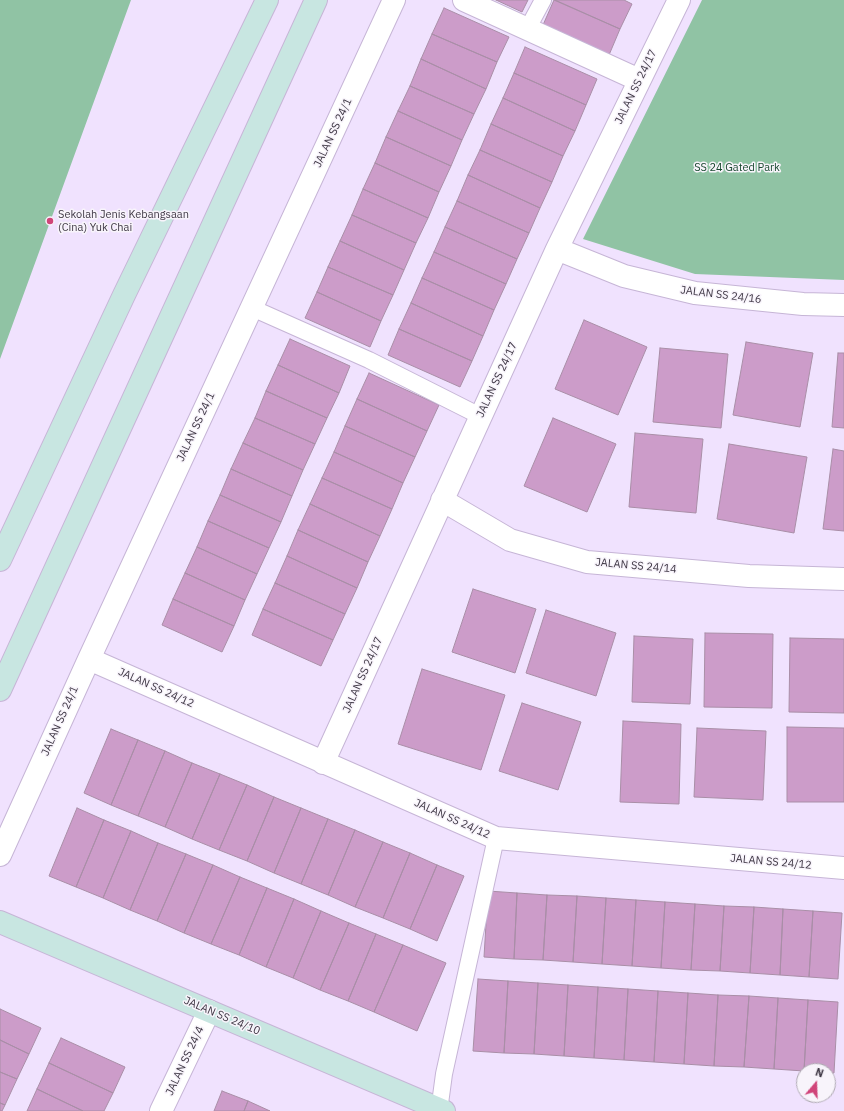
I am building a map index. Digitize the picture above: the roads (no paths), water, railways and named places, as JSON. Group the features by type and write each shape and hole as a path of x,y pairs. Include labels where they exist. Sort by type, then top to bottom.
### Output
{"main road":[{"path":"0,560 124,294 266,0"},
{"path":"0,690 316,0"},
{"name":"JALAN SS 24/10","path":"0,922 440,1110"}],"street":[{"name":"JALAN SS 24/1","path":"0,856 89,659 394,0"},
{"path":"464,0 639,80"},
{"name":"JALAN SS 24/17","path":"323,763 557,249 678,0"},
{"name":"JALAN SS 24/16","path":"557,249 624,276 694,293 803,304 844,305"},
{"name":"JALAN SS 24/14","path":"442,500 510,540 587,562 749,576 844,579"},
{"name":"JALAN SS 24/12","path":"89,659 496,838 844,868"},
{"name":"JALAN SS 24/4","path":"161,1111 209,1011"}],"lane":[{"path":"528,28 543,0"},
{"path":"252,308 369,360 480,416"},
{"path":"440,1110 444,1074 496,838"}],"place":[{"name":"Sekolah Jenis Kebangsaan (Cina) Yuk Chai","path":"50,221"}],"park label":[{"name":"SS 24 Gated Park","path":"737,168"}]}
